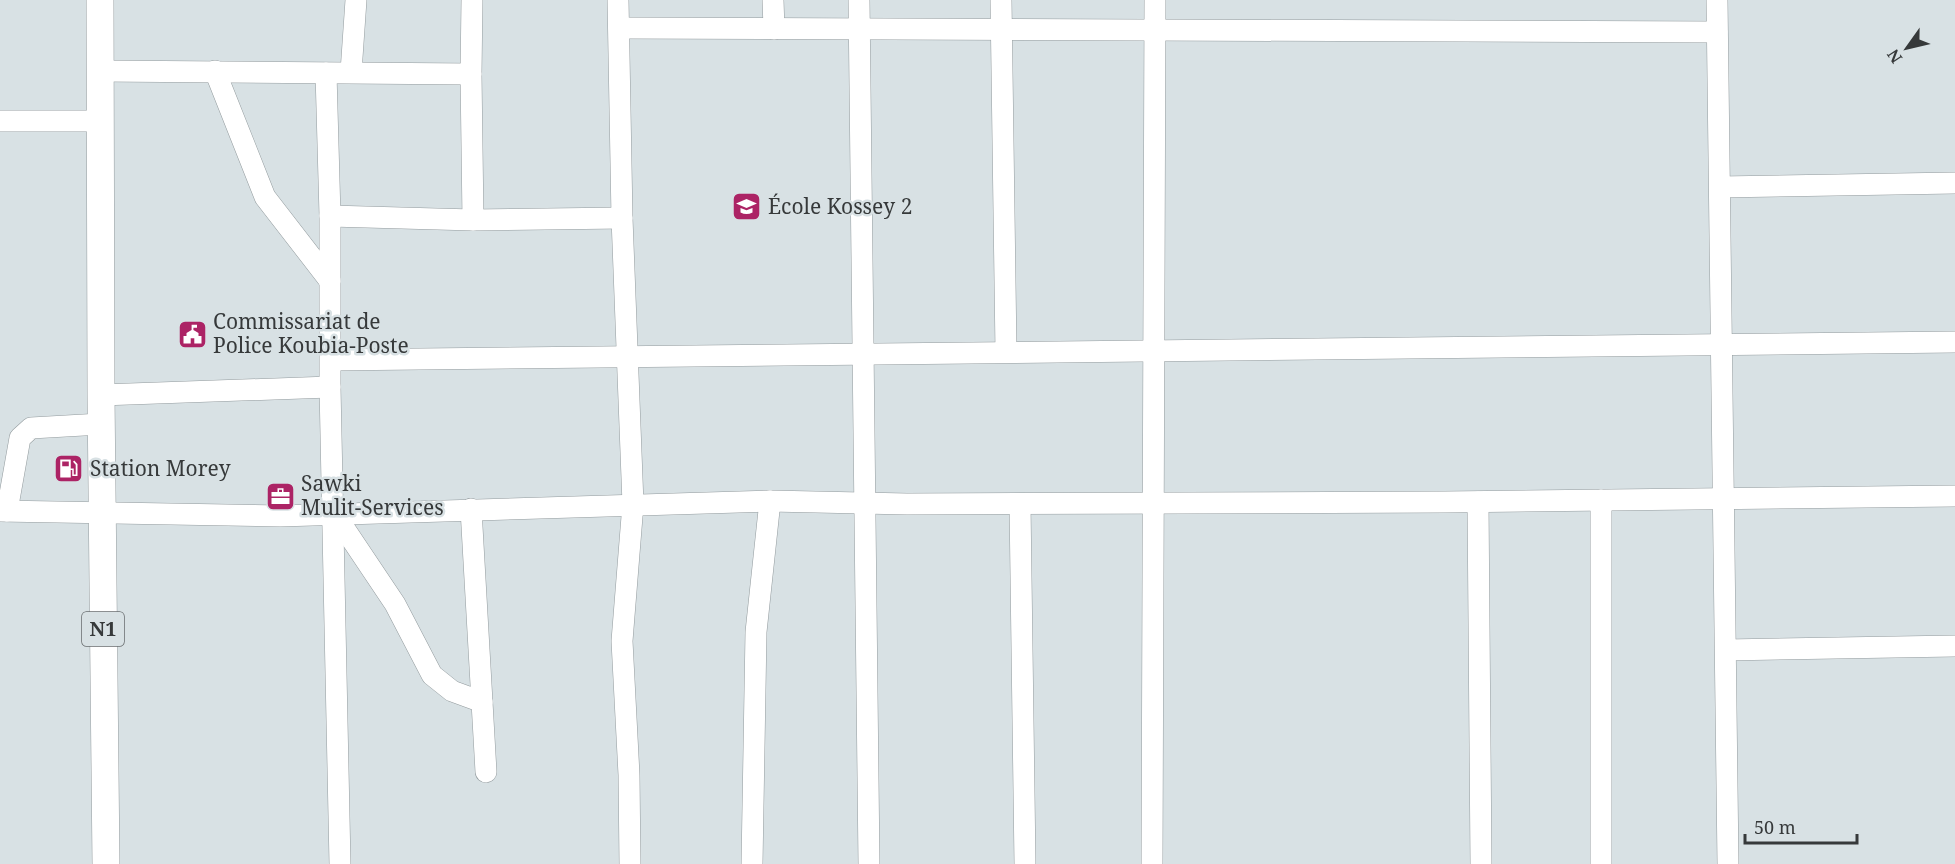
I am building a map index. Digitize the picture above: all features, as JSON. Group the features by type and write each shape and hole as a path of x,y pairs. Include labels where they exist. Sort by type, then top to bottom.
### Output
{"main road":[{"name":"N1","path":"100,0 101,424 106,864"}],"street":[{"path":"351,72 356,0"},
{"path":"472,0 473,220"},
{"path":"618,0 622,218 633,504 622,641 629,774 630,864"},
{"path":"773,0 774,28"},
{"path":"859,0 869,864"},
{"path":"1001,0 1006,352"},
{"path":"1152,864 1155,0"},
{"path":"1717,0 1728,864"},
{"path":"619,28 1717,32"},
{"path":"101,71 471,74"},
{"path":"215,72 265,197 330,281"},
{"path":"326,72 340,864"},
{"path":"0,121 100,121"},
{"path":"1720,188 1955,183"},
{"path":"330,216 473,220 622,218"},
{"path":"331,360 1955,342"},
{"path":"101,395 330,387"},
{"path":"101,424 31,428 24,433 20,438 4,511 280,516 770,501 865,504 1020,504 1478,502 1955,496"},
{"path":"1601,500 1601,864"},
{"path":"752,864 756,632 770,501"},
{"path":"1478,502 1481,864"},
{"path":"1020,504 1025,864"},
{"path":"471,509 486,772"},
{"path":"334,513 395,604 432,675 452,690 482,702"},
{"path":"1726,650 1955,646"}],"place":[{"name":"École Kossey 2","path":"747,207"},
{"name":"Commissariat de Police Koubia-Poste","path":"192,334"},
{"name":"Station Morey","path":"69,469"},
{"name":"Sawki Mulit-Services","path":"280,496"}]}
